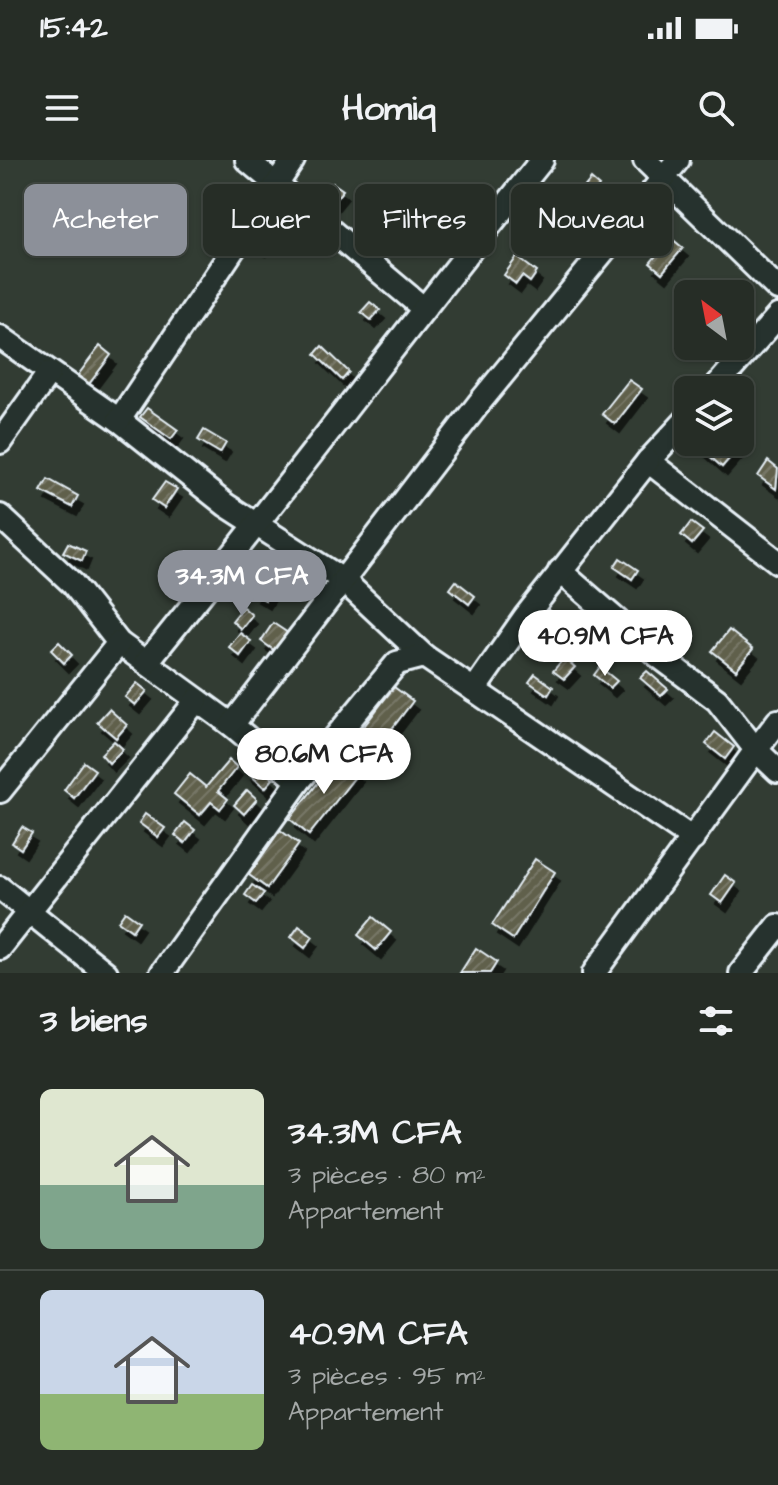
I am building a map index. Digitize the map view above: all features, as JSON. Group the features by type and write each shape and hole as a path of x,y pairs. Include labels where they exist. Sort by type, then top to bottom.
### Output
{"street":[{"path":"247,160 279,184 293,160"},
{"path":"146,663 258,526 423,308 542,160"},
{"path":"645,160 778,289"},
{"path":"232,725 480,402 678,160"},
{"path":"339,236 423,308"},
{"path":"119,420 230,256"},
{"path":"725,376 778,316"},
{"path":"0,337 119,420 226,505 343,580 424,656 693,839"},
{"path":"0,442 49,373"},
{"path":"474,690 560,571 674,433"},
{"path":"648,461 778,562"},
{"path":"0,516 73,584 119,643 232,725 299,781"},
{"path":"560,571 657,655 717,700 756,750 778,771"},
{"path":"0,791 119,643"},
{"path":"162,973 299,781 362,702 397,663 424,656"},
{"path":"0,948 197,700"},
{"path":"594,973 778,721"},
{"path":"0,888 106,973"},
{"path":"741,973 778,926"}],"building":[{"path":"672,239 683,248 662,273 650,263 656,256 672,256"},
{"path":"517,257 537,272 530,282 522,276 516,284 504,275"},
{"path":"370,302 380,310 371,320 361,312"},
{"path":"100,346 111,355 83,392 72,383"},
{"path":"322,346 349,372 342,380 315,354"},
{"path":"629,380 642,389 615,424 602,414"},
{"path":"147,408 178,430 171,439 140,417"},
{"path":"204,430 226,443 220,453 198,440"},
{"path":"710,456 732,456 722,467"},
{"path":"768,461 778,469 776,489 758,476"},
{"path":"48,479 78,496 72,507 41,491"},
{"path":"165,482 177,489 164,508 152,500"},
{"path":"691,522 703,531 692,544 681,535"},
{"path":"68,543 86,551 82,561 63,552"},
{"path":"620,558 638,570 632,579 614,567"},
{"path":"264,575 276,582 265,600 253,593"},
{"path":"456,581 475,596 469,604 450,589"},
{"path":"243,607 252,615 241,629 232,621"},
{"path":"547,608 557,617 543,635 532,627"},
{"path":"273,623 291,635 278,653 261,641"},
{"path":"729,630 753,649 736,670 712,651"},
{"path":"240,633 251,641 240,656 229,647"},
{"path":"59,642 72,655 64,663 51,650"},
{"path":"564,658 575,667 564,679 553,671"},
{"path":"600,667 617,681 610,688 594,675"},
{"path":"647,671 668,689 661,696 640,678"},
{"path":"535,674 553,687 548,695 529,682"},
{"path":"137,683 147,691 135,705 125,697"},
{"path":"394,687 413,701 365,764 346,750"},
{"path":"109,709 127,725 116,738 97,722"},
{"path":"715,732 734,747 725,759 706,744"},
{"path":"114,741 123,749 109,763 101,754"},
{"path":"338,757 358,773 309,835 290,819"},
{"path":"229,760 237,767 218,791 228,799 220,809 211,802 200,815 174,794 190,774 206,787"},
{"path":"84,762 95,770 74,798 64,790"},
{"path":"253,762 273,779 265,788 246,771"},
{"path":"247,790 257,799 244,814 234,805"},
{"path":"145,814 165,828 158,837 139,823"},
{"path":"185,822 195,830 185,843 175,835"},
{"path":"22,827 32,833 21,849 12,843"},
{"path":"280,830 299,844 267,888 249,875"},
{"path":"535,859 555,872 513,939 492,925"},
{"path":"725,875 736,883 722,903 711,895"},
{"path":"252,885 264,893 256,903 245,895"},
{"path":"125,911 139,921 132,931 118,921"},
{"path":"373,917 391,932 376,950 358,935"},
{"path":"299,926 313,937 305,948 291,937"},
{"path":"476,948 497,962 490,973 460,973"}]}
